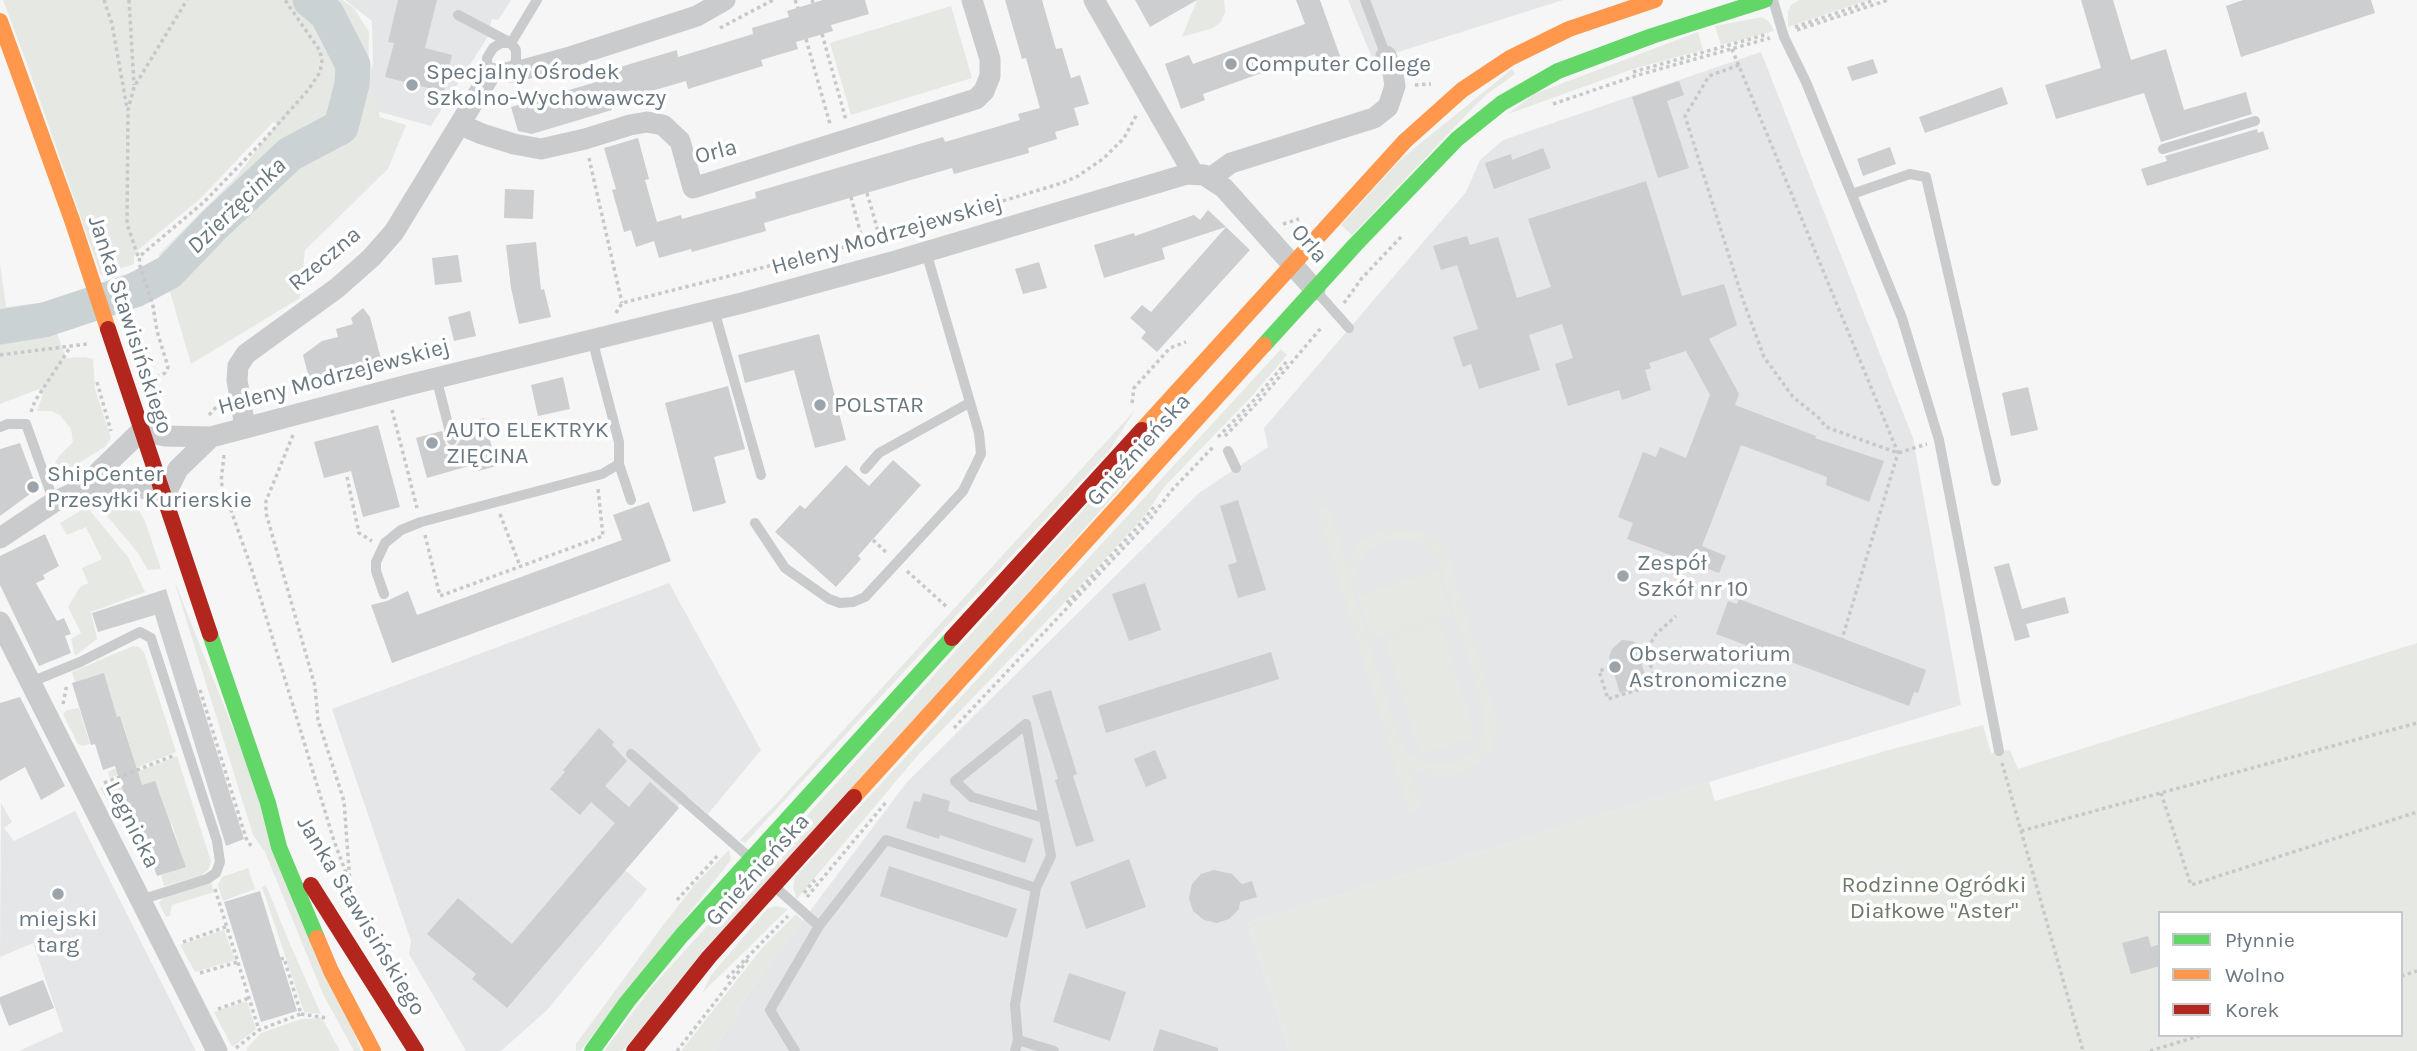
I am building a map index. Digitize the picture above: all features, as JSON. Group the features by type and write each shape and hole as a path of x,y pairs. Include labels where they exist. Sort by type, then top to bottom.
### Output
{"street":[{"path":"461,125 500,72 515,72 573,56 697,16 725,0"},
{"name":"Orla","path":"461,125 514,144 541,149 630,125 647,122 663,125 680,141 693,188 976,99 984,92 990,76 990,59 972,0"},
{"name":"Orla","path":"1094,0 1202,175 1224,188 1315,290"},
{"name":"Gnieźnieńska","path":"592,1051 656,965 1405,141 1473,81 1518,54 1562,32 1655,0"},
{"name":"Gnieźnieńska","path":"634,1051 690,979 1446,149 1480,118 1522,90 1574,64 1765,0"},
{"name":"Janka Stawisińskiego","path":"0,21 92,278 163,499 268,803 279,848 331,971 373,1051"},
{"name":"Heleny Modrzejewskiej","path":"163,499 178,469 245,427 436,377 714,310 926,253 1202,175 1231,163 1374,118 1388,107 1395,86 1386,56"},
{"name":"Rzeczna","path":"245,427 239,394 238,366 246,354 337,288 371,258 394,232 461,125"},
{"path":"80,490 141,431"},
{"name":"Heleny Modrzejewskiej","path":"141,431 218,445"},
{"path":"0,538 54,502 80,490 117,485 137,486 163,499"},
{"name":"Legnicka","path":"0,621 217,1051"},
{"name":"Janka Stawisińskiego","path":"268,803 315,894 416,1051"}],"lane":[{"path":"511,43 537,0"},
{"path":"1365,0 1386,56"},
{"path":"1773,0 1784,37 1806,82 1902,318 1939,440 1999,751"},
{"path":"458,15 511,43 516,50 516,61 500,72 487,66 487,58 493,48 501,43 511,43"},
{"path":"2163,149 2255,121"},
{"path":"1852,194 1910,174 1926,177 1996,481"},
{"path":"755,523 785,568 829,599 841,603 864,597 963,491 981,454 979,433 926,253"},
{"path":"1315,290 1349,328"},
{"path":"714,310 761,475"},
{"path":"592,340 619,442 619,464 631,500"},
{"path":"436,377 452,440"},
{"path":"866,469 880,453 969,403"},
{"path":"0,427 26,424 54,502"},
{"path":"1228,451 1236,468"},
{"path":"384,594 376,571 376,562 381,548 401,530 421,522 596,476 619,464"},
{"path":"30,682 140,632 151,638 217,841 220,862 216,873 211,877 140,900"},
{"path":"1044,818 972,797 955,781 1026,724 1029,737 1044,818 1051,856 1036,888 1015,1004 1017,1046 1054,1051"},
{"path":"631,754 751,859"},
{"path":"795,1051 770,1010 819,926 886,840 1036,888"},
{"path":"774,886 819,926"}],"path":[{"path":"104,0 112,24 128,110 127,224 152,302 168,367 165,373 145,383"},
{"path":"129,0 134,87"},
{"path":"128,110 134,87 187,0"},
{"path":"139,260 174,225 204,202 309,89 320,72 320,51 285,0"},
{"path":"795,0 798,8"},
{"path":"1875,0 1789,31 1888,0"},
{"path":"822,34 843,141"},
{"path":"1775,35 1732,49 1714,52 1548,104 1634,71 1775,35"},
{"path":"807,39 843,141"},
{"path":"1732,49 1898,453 1842,639"},
{"path":"1739,65 1709,76 1685,116 1742,300 1764,357 1793,397 1826,427 1898,453 1926,444"},
{"path":"622,303 880,238 1062,183 1089,169 1111,152 1124,138 1139,109"},
{"path":"585,139 622,303 615,313"},
{"path":"1062,183 1064,192"},
{"path":"867,193 880,238"},
{"path":"851,197 863,242"},
{"path":"1396,235 1359,275 1342,302 1408,228"},
{"path":"948,733 1148,522 1171,491 1258,402 1319,329"},
{"path":"0,355 91,344"},
{"path":"26,424 35,401 71,346"},
{"path":"201,418 212,415 223,398 239,394"},
{"path":"390,405 440,596 603,536 596,476"},
{"path":"295,431 266,500 266,513 315,686 318,720 344,802 351,883 358,916"},
{"path":"218,445 221,482 251,567 334,841 351,883"},
{"path":"347,477 359,533 371,541 377,541"},
{"path":"496,502 520,566"},
{"path":"873,540 947,607"},
{"path":"1617,665 1599,671 1608,699 1657,686 1646,651 1656,634 1676,616"},
{"path":"1636,659 1647,656"},
{"path":"61,716 70,666"},
{"path":"2021,831 2417,723"},
{"path":"96,786 188,750"},
{"path":"1999,751 2083,1051"},
{"path":"2161,793 2191,885 2417,812"},
{"path":"801,904 890,798"},
{"path":"211,877 259,1030"},
{"path":"677,1051 755,950 792,912"},
{"path":"175,945 228,926"},
{"path":"281,959 284,958 301,1014"},
{"path":"191,976 238,962"},
{"path":"209,1012 250,998"},
{"path":"231,1051 259,1030 301,1014 327,1018"},
{"path":"2150,1051 2196,1037"}],"shaded area":[{"name":"Specjalny Ośrodek Szkolno-Wychowawczy","path":"345,0 511,0 498,20 492,19 487,38 431,126 362,107 373,63 372,21"},
{"path":"1348,0 1563,0 1373,60"},
{"name":"Zespół Szkół nr 10","path":"1761,52 1913,438 1961,705 1248,923 1290,1051 714,1051 749,992 907,782 1199,493 1268,447 1264,428 1466,192 1480,160 1503,140"},
{"path":"669,583 761,750 708,814 687,796 625,870 647,889 547,1010 501,1051 466,1051 409,954 411,941 332,709"},
{"name":"miejski targ","path":"1,803 12,822 4,828 14,841 75,811 196,1051 19,1051 63,1031 33,943 0,957"}],"green space":[{"path":"3,0 342,0 354,8 369,32 368,75 380,117 406,125 388,169 305,250 300,298 191,364 159,254 236,177 277,124 273,122 201,198 138,250 134,264 101,275"},
{"path":"1197,0 1224,0 1225,12 1221,22 1213,28 1182,37"},
{"path":"1799,0 1868,0 1788,27 1788,12 1791,5"},
{"path":"951,6 972,78 851,115 830,43"},
{"path":"1762,17 1774,31 1721,45 1715,26"},
{"path":"1698,32 1703,50 1633,69 1508,114 1534,94"},
{"path":"1512,69 1515,74 1486,95 1352,235 1341,225 1401,159"},
{"path":"0,264 6,307 46,302 66,358 93,359 95,389 111,438 106,446 57,477 53,467 59,456 73,442 71,429 60,415 51,411 37,411 43,394 39,389 0,404"},
{"path":"1281,349 1287,355 1252,396 1165,486 1143,518 1064,603 918,755 797,899 793,888 795,877"},
{"path":"1135,410 1109,451 745,843 740,840 776,804"},
{"path":"1159,426 1164,431 1125,483 622,1051 604,1051 651,988"},
{"path":"129,500 145,521 161,569 148,570 138,553 103,511 106,504"},
{"path":"1329,506 1346,565 1357,546 1365,539 1388,529 1415,530 1437,542 1449,559 1498,723 1490,750 1464,772 1445,777 1425,774 1409,767 1421,809 1410,813 1317,510","holes":["1394,539 1411,541 1429,551 1440,564 1485,715 1485,726 1479,745 1466,757 1450,765 1423,762 1407,752 1400,743 1353,590 1355,571 1363,556 1373,547"]},
{"path":"87,507 128,557 145,592 91,612 97,639 75,656 71,639 81,633 68,607 80,587 88,583 82,568 102,559 86,527 67,535 60,523"},
{"path":"1438,571 1451,615 1371,639 1358,596"},
{"path":"174,580 361,1051 354,1051 323,994 265,852 253,835"},
{"path":"1440,620 1476,737 1420,754 1384,637"},
{"name":"Rodzinne Ogródki Diałkowe \"Aster\"","path":"2417,643 2417,1051 1290,1051 1248,923 1709,782 1715,801 1983,725 1991,753 2010,750 2018,769"},
{"path":"133,646 144,652 176,752 110,778 108,772 134,760 121,717 117,717 104,674 75,682 72,672"},
{"path":"79,708 90,744 83,746 78,744 63,714 67,710"},
{"path":"177,756 211,861 208,870 201,876 164,886 161,875 185,866 172,824 169,825 129,790 124,777"},
{"path":"120,778 129,808 115,812 100,788"},
{"path":"729,850 731,860 580,1051 576,1051 576,1044 661,928 696,883"},
{"path":"248,868 255,889 223,901 218,885 222,877"},
{"path":"211,882 214,892 172,905 170,916 166,917 159,903 165,896"},
{"path":"266,885 321,1014 304,1012 262,887"},
{"path":"776,906 788,909 702,993 712,974 767,909"},
{"path":"796,914 803,921 749,992 714,1051 681,1051 762,948"},
{"path":"224,930 235,960 195,972 180,945"},
{"path":"247,1001 256,1029 232,1047 214,1012"},
{"path":"322,1018 340,1051 246,1049 261,1033 301,1019"}],"building":[{"path":"398,0 437,0 425,48 452,55 444,92 385,77 394,43 388,42"},
{"path":"823,0 865,0 869,14 831,25 833,31 796,42 798,49 761,60 763,66 688,89 686,81 610,103 612,110 532,134 518,131 511,107 603,80 601,73 640,61 677,50 678,57 753,34 752,28 789,17 787,11"},
{"path":"1005,0 1042,0 1056,49 1062,48 1071,78 1080,75 1089,104 1074,108 1079,125 1055,132 1057,139 1028,148 1029,153 954,174 952,168 764,223 766,231 692,252 691,249 659,258 654,241 636,247 631,230 624,232 612,190 616,189 604,148 638,138 649,179 645,180 657,222 681,215 682,219 756,198 755,192 943,137 945,142 1020,120 1018,114 1040,108"},
{"path":"1135,0 1197,0 1150,27"},
{"path":"1296,0 1320,0 1340,56 1319,64 1315,54 1203,94 1205,100 1181,109 1165,64 1189,55 1193,64 1305,24"},
{"path":"2081,0 2113,0 2131,60 2166,49 2184,110 2246,92 2252,114 2161,142 2144,93 2056,119 2045,85 2101,68"},
{"path":"2243,0 2371,0 2375,13 2241,57 2226,6"},
{"path":"1873,59 1878,73 1852,81 1847,67"},
{"path":"1679,81 1684,95 1667,101 1689,168 1658,178 1632,97"},
{"path":"2002,87 2008,104 1925,133 1919,117"},
{"path":"2257,129 2258,133 2263,131 2269,149 2147,186 2141,169 2167,161 2165,156"},
{"path":"1890,147 1896,164 1863,176 1857,159"},
{"path":"1543,148 1551,168 1494,189 1485,163 1511,154 1512,160"},
{"path":"1646,181 1682,296 1724,284 1737,325 1709,339 1739,394 1735,405 1816,436 1815,438 1884,461 1869,502 1826,485 1827,477 1741,445 1702,546 1726,556 1719,573 1627,539 1633,523 1618,517 1643,452 1656,457 1660,447 1686,458 1710,395 1686,351 1649,363 1651,368 1645,370 1651,390 1622,400 1619,390 1568,406 1555,364 1573,358 1562,324 1529,335 1540,370 1479,389 1471,364 1463,367 1453,337 1478,329 1457,265 1441,270 1433,246 1467,236 1470,245 1498,237 1517,298 1551,287 1528,219"},
{"path":"505,189 534,190 533,219 504,218"},
{"path":"1208,210 1226,227 1162,248 1165,259 1104,278 1094,245 1134,233 1135,236 1194,215 1200,220"},
{"path":"1226,227 1250,250 1157,352 1141,338 1146,332 1130,318 1142,305 1151,312"},
{"path":"536,242 541,290 544,289 551,317 519,324 506,245"},
{"path":"458,255 462,282 435,285 432,258"},
{"path":"1039,262 1047,288 1023,294 1015,269"},
{"path":"363,308 370,317 381,359 309,378 303,355 322,341 338,337 336,329 353,324 351,318"},
{"path":"470,311 476,336 454,341 448,317"},
{"path":"819,334 846,440 815,448 794,370 745,383 738,355"},
{"path":"563,377 570,409 538,416 531,385"},
{"path":"728,386 745,449 714,457 726,503 693,512 665,403"},
{"path":"2028,387 2038,430 2011,436 2002,393"},
{"path":"484,418 497,466 478,471 476,464 427,478 416,438 442,431 446,445 455,447 460,441 457,427"},
{"path":"378,425 400,507 363,517 351,471 324,478 314,442"},
{"path":"20,443 36,486 34,491 0,516 0,449"},
{"path":"893,460 921,485 858,556 861,559 836,587 775,532 800,505 805,509 846,465 869,486"},
{"path":"1238,500 1266,590 1238,598 1228,565 1237,562 1220,506"},
{"path":"649,502 671,561 392,663 371,605 408,591 417,615 622,540 613,515"},
{"path":"45,534 59,566 43,575 45,579 36,583 57,621 64,618 71,634 65,636 71,653 39,666 0,585 0,556"},
{"path":"2009,563 2022,609 2065,597 2069,613 2026,624 2030,637 2015,641 1994,567"},
{"path":"1145,583 1161,630 1129,641 1112,594"},
{"path":"166,589 244,839 226,846 155,615 98,632 92,613"},
{"path":"1739,599 1926,670 1918,693 1914,692 1909,706 1716,634 1728,601 1737,604"},
{"path":"1622,640 1646,647 1638,652 1648,684 1620,693 1609,657 1612,649"},
{"path":"1271,652 1279,679 1106,733 1098,706"},
{"path":"104,673 142,785 155,781 186,867 157,876 148,850 143,851 115,766 103,770 95,744 91,745 72,683"},
{"path":"1051,690 1077,774 1073,776 1094,841 1076,847 1032,696"},
{"path":"20,697 65,786 41,800 25,767 0,781 0,703"},
{"path":"599,728 614,742 612,745 627,761 605,786 629,807 650,782 679,808 507,1008 472,979 476,974 427,934 458,898 512,944 615,823 591,802 580,815 550,789"},
{"path":"1155,750 1167,778 1146,787 1134,759"},
{"path":"923,793 950,801 948,811 1033,839 1025,863 940,835 939,839 906,828 914,801 920,802"},
{"path":"1129,859 1146,907 1086,929 1070,882"},
{"path":"889,866 1017,909 1007,938 880,896"},
{"path":"1214,870 1232,874 1242,884 1252,881 1257,897 1240,902 1239,909 1229,919 1217,923 1204,920 1193,911 1189,898 1192,884 1201,874"},
{"path":"260,891 297,1011 261,1022 224,902"},
{"path":"2148,936 2151,947 2158,945 2158,967 2131,974 2122,943"},
{"path":"1069,973 1126,992 1110,1041 1053,1022"},
{"path":"43,980 54,1008 9,1026 0,997"},
{"path":"1160,1029 1218,1048 1218,1051 1153,1051"}],"waterway":[{"name":"Dzierżęcinka","path":"0,327 44,320 135,290 169,272 214,225 290,154 341,127 352,84 353,65 327,14 310,0"}],"traffic: fast":[{"path":"1264,345 1457,139 1502,103 1558,71 1652,36 1765,0"},
{"path":"210,634 268,803 279,847 317,938"},
{"path":"592,1051 627,1002 682,935 952,638"}],"traffic: slow":[{"path":"1142,430 1405,141 1462,90 1510,58 1569,29 1655,0"},
{"path":"0,21 108,329"},
{"path":"854,797 1264,345"},
{"path":"317,938 331,971 373,1051"}],"traffic: jam":[{"path":"108,329 210,634"},
{"path":"952,638 1142,430"},
{"path":"634,1051 709,957 854,797"},
{"path":"311,885 416,1051"}],"place":[{"name":"Computer College","path":"1231,64"},
{"name":"Specjalny Ośrodek Szkolno-Wychowawczy","path":"412,85"},
{"name":"POLSTAR","path":"820,405"},
{"name":"AUTO ELEKTRYK ZIĘCINA","path":"432,443"},
{"name":"ShipCenter Przesyłki Kurierskie","path":"33,487"},
{"name":"Zespół Szkół nr 10","path":"1623,576"},
{"name":"Obserwatorium Astronomiczne","path":"1615,667"},
{"name":"miejski targ","path":"58,894"}]}
